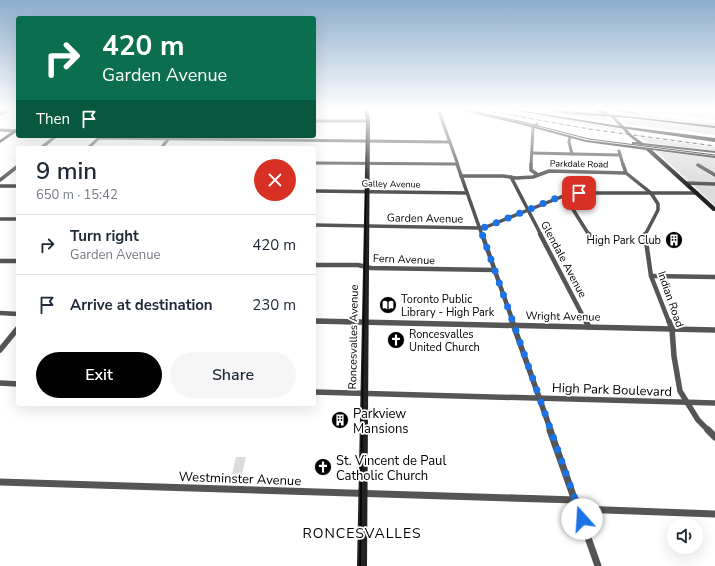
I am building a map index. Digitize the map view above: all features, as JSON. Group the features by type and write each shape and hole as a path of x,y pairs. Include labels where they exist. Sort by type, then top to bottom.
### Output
{"highway":[{"path":"690,135 715,138"},
{"path":"696,135 715,138"}],"main road":[{"path":"0,142 9,135"},
{"name":"Roncesvalles Avenue","path":"362,566 367,135"},
{"path":"566,135 597,142 715,157"},
{"path":"580,135 635,140 647,144 715,152"},
{"path":"630,135 686,183 715,210"}],"street":[{"path":"447,135 598,566"},
{"path":"535,135 531,170 538,175"},
{"path":"570,137 569,142 572,154"},
{"path":"44,146 54,138"},
{"path":"90,146 99,138"},
{"path":"163,146 169,138"},
{"path":"219,138 449,142"},
{"path":"619,150 626,173 652,194"},
{"path":"532,153 620,155"},
{"path":"316,163 457,164"},
{"path":"698,165 715,175"},
{"path":"0,180 16,168"},
{"name":"Parkdale Road","path":"461,176 533,177 549,171 626,173"},
{"name":"Glendale Avenue","path":"511,177 589,327"},
{"path":"686,183 715,184"},
{"path":"0,186 16,186"},
{"name":"Galley Avenue","path":"316,191 468,193"},
{"name":"Garden Avenue","path":"316,225 480,228 486,227 564,195 578,193 697,193"},
{"name":"Indian Road","path":"652,194 658,204 658,210 645,233 651,276 672,329 679,387 701,425 715,437"},
{"path":"564,195 592,239"},
{"path":"0,219 16,220"},
{"path":"0,261 16,261"},
{"name":"Fern Avenue","path":"316,264 366,266 371,268 494,270"},
{"path":"651,276 715,277"},
{"path":"0,313 16,314"},
{"name":"Wright Avenue","path":"316,321 715,330"},
{"path":"0,350 16,330"},
{"path":"0,383 16,384"},
{"name":"High Park Boulevard","path":"316,392 715,403"},
{"name":"Westminster Avenue","path":"0,482 310,492 363,492 576,500"},
{"path":"579,509 715,514"}],"shaded area":[{"path":"639,137 715,147 715,151 650,143"},
{"path":"656,151 715,158 715,206"},
{"path":"236,457 246,457 242,474 232,474"}],"tram line":[{"path":"362,431 367,135"},
{"path":"575,135 589,139 715,155"},
{"path":"360,566 362,430"}],"railway":[{"path":"637,135 715,146"}],"place":[{"name":"High Park Club","path":"674,240"},
{"name":"Toronto Public Library - High Park","path":"388,305"},
{"name":"Roncesvalles United Church","path":"396,340"},
{"name":"Parkview Mansions","path":"340,420"},
{"name":"St. Vincent de Paul Catholic Church","path":"323,467"}],"district":[{"name":"RONCESVALLES","path":"362,533"}],"route":[{"path":"579,193 564,195 512,217 480,228 582,519"}]}
